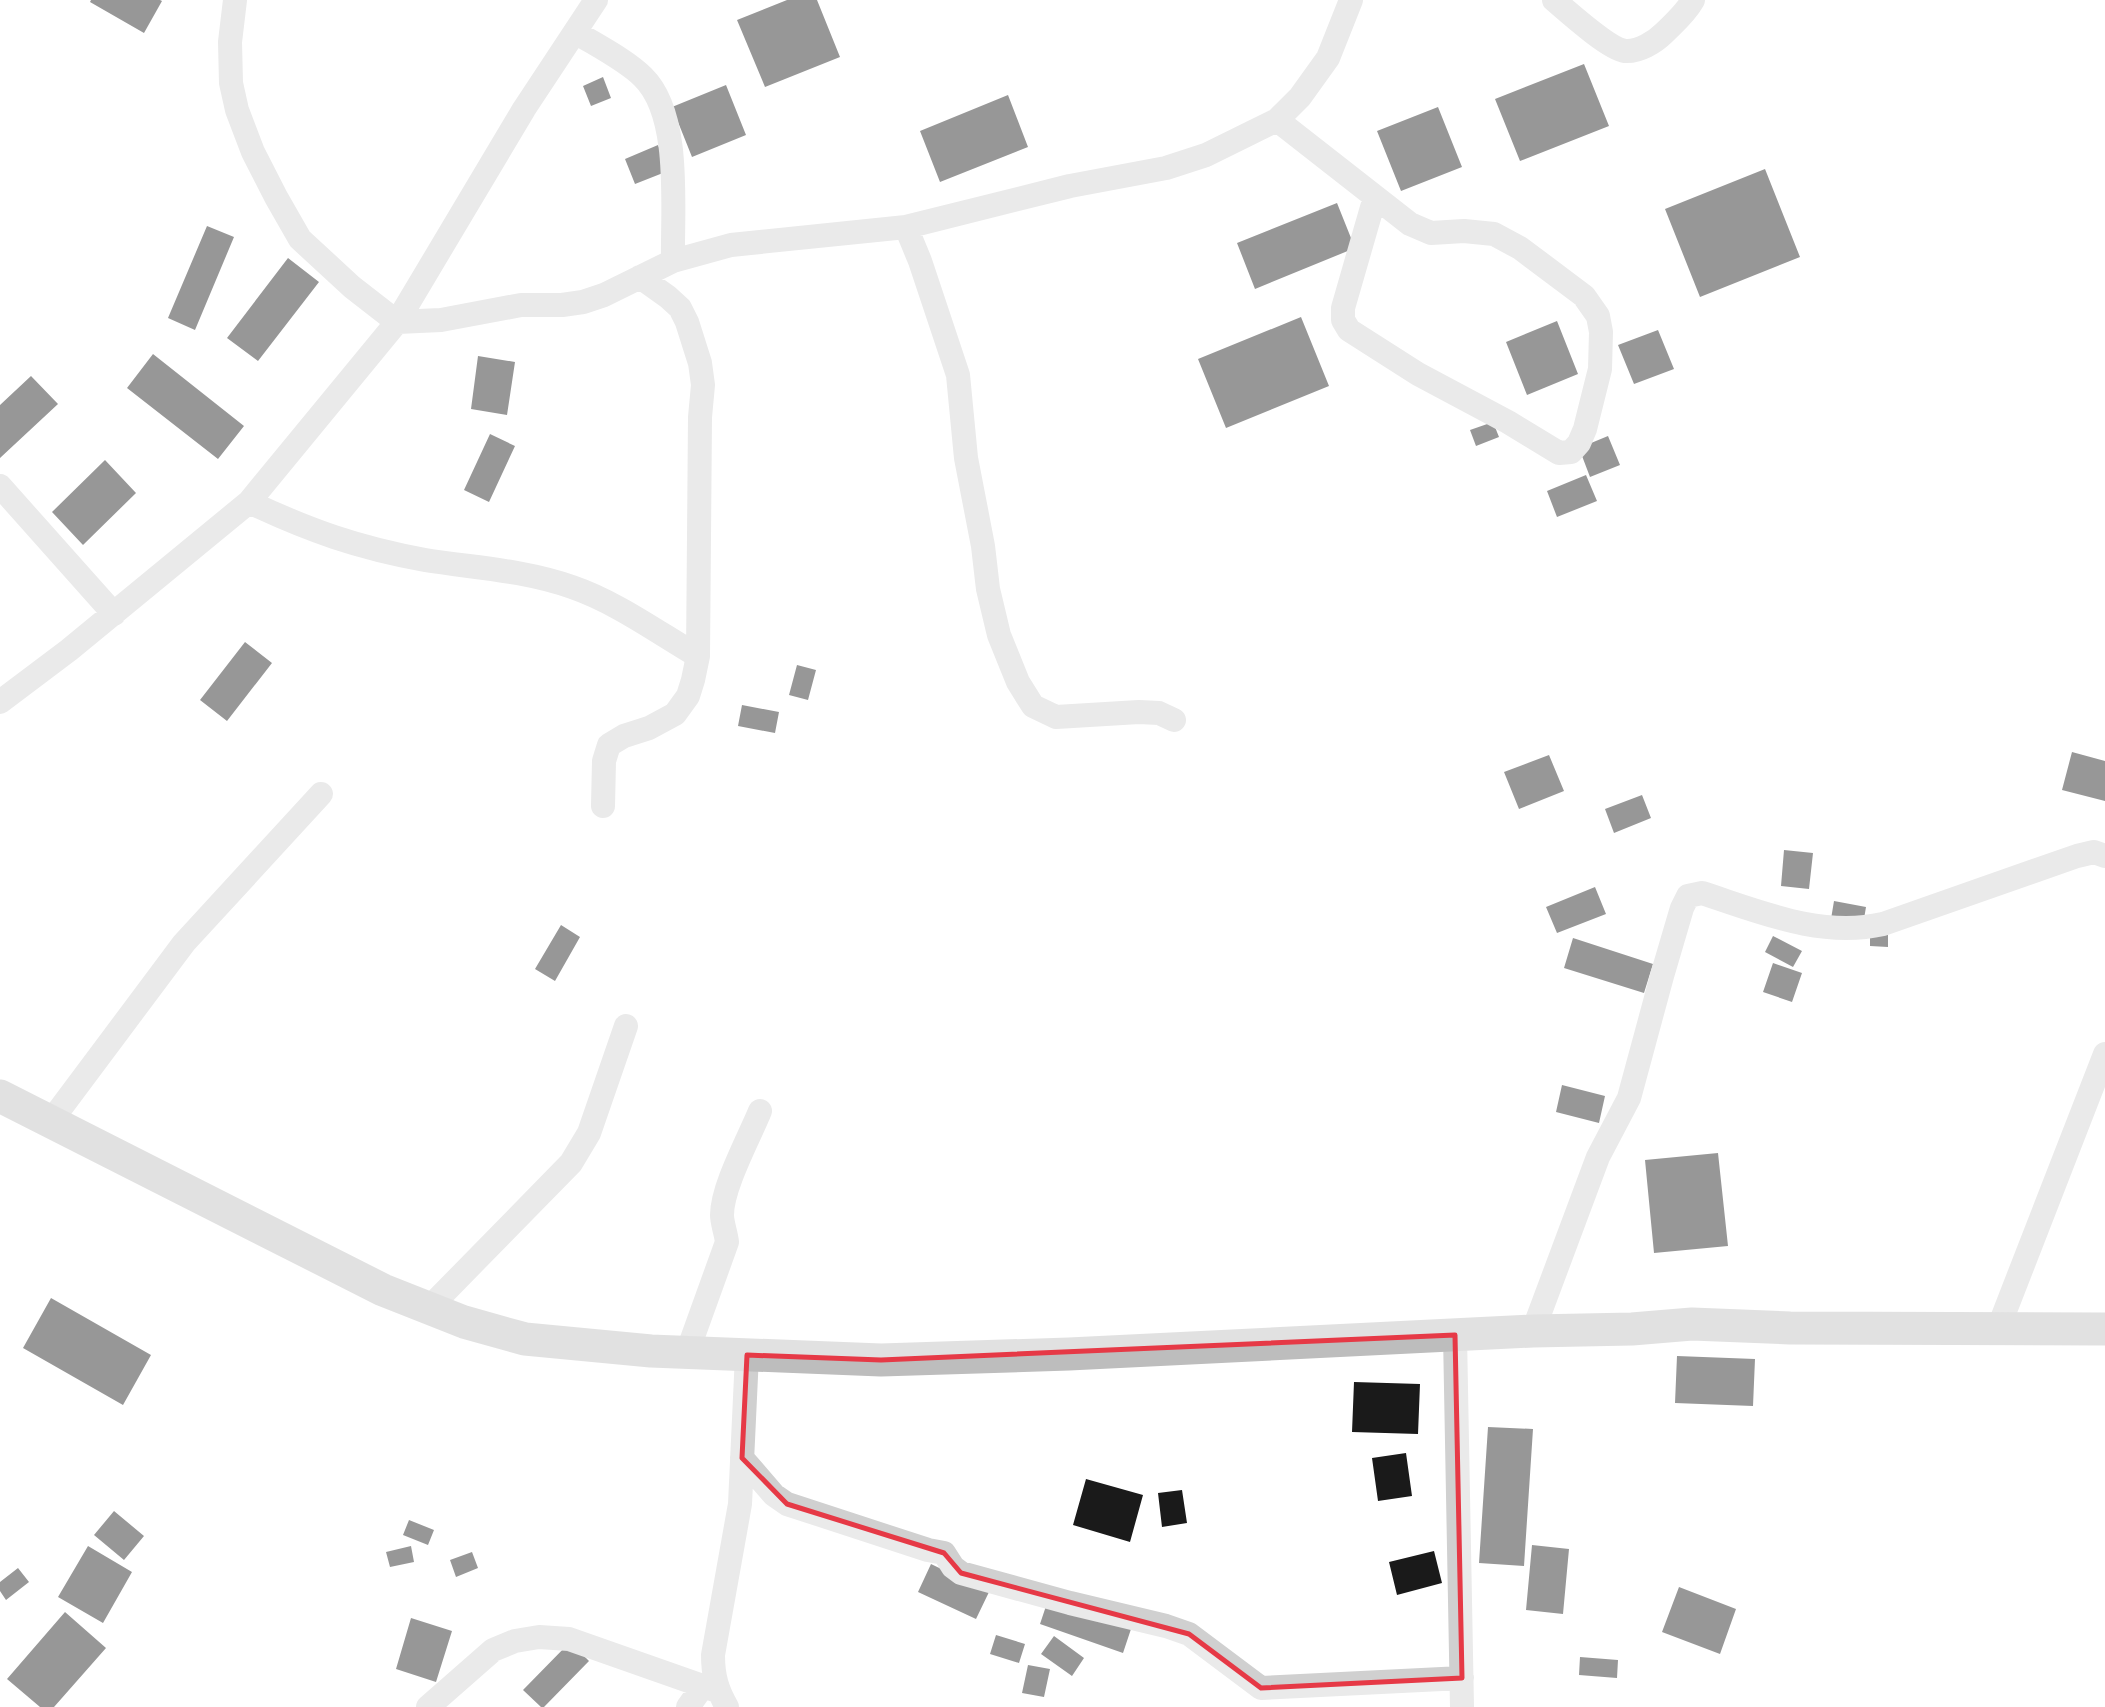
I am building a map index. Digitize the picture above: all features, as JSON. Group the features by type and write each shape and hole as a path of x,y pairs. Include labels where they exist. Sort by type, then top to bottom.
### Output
{"main road":[{"path":"0,1096 383,1290 464,1322 525,1339 687,1353 881,1360 1069,1354 1533,1331 1632,1329 1692,1324 1790,1328 2105,1329"}],"street":[{"path":"235,0 230,42 231,83 237,110 258,163 300,239 352,287 397,322 441,320 520,306 583,302 673,261 731,245 906,228 1070,186 1166,168 1206,155 1277,120 1300,97 1328,58 1351,0"},
{"path":"0,702 114,614 249,502 397,322 524,109 596,0"},
{"path":"1554,0 1605,41 1624,51 1639,49 1660,37 1686,12 1693,0"},
{"path":"575,32 641,75 653,88 668,127 672,150 673,261"},
{"path":"1277,120 1410,224 1431,233 1464,230 1494,234 1520,248 1584,296 1598,316 1601,332 1600,369 1585,429 1575,449 1566,454 1559,453 1508,422 1418,374 1349,330 1343,320 1343,308 1375,197"},
{"path":"906,228 920,261 958,375 966,458 983,546 988,589 999,635 1018,682 1033,706 1056,717 1139,712 1159,713 1174,720"},
{"path":"603,806 604,761 610,745 675,714 688,696 698,656 700,417 703,385 700,363 680,308 640,277"},
{"path":"0,486 114,614"},
{"path":"249,502 352,545 430,560 524,573 572,587 615,607 698,656"},
{"path":"51,1121 184,943 321,794"},
{"path":"1533,1331 1598,1157 1629,1098 1665,965 1682,908 1688,897 1702,894 1795,922 1828,928 1859,929 1883,924 2077,856 2094,852 2105,856"},
{"path":"429,1308 570,1163 589,1133 626,1026"},
{"path":"1998,1329 2105,1054"},
{"path":"687,1353 727,1242 726,1228 721,1217 726,1192 760,1111"},
{"path":"1455,1335 1462,1707"},
{"path":"716,1695 713,1656 740,1504 747,1355"},
{"path":"742,1458 774,1494 787,1504 944,1553 953,1567 961,1573 1189,1634 1261,1688 1462,1678"},
{"path":"428,1707 493,1650 515,1641 539,1637 569,1639 716,1695"},
{"path":"688,1707 716,1695"}],"highlighted area":[{"path":"1455,1335 1462,1678 1261,1688 1189,1634 961,1573 944,1553 787,1504 742,1458 747,1355 881,1360"}],"building":[{"path":"787,0 817,0 840,57 765,87 737,20"},
{"path":"162,1 144,33 90,2"},
{"path":"1584,64 1609,126 1520,161 1495,99"},
{"path":"603,77 611,98 591,106 583,86"},
{"path":"726,85 746,135 692,157 672,107"},
{"path":"1008,95 1028,147 940,182 920,131"},
{"path":"1438,107 1462,167 1401,191 1377,131"},
{"path":"658,145 668,171 635,184 625,159"},
{"path":"1765,169 1800,257 1700,297 1665,209"},
{"path":"1337,203 1355,248 1255,289 1237,243"},
{"path":"207,226 234,237 195,330 168,318"},
{"path":"288,258 319,282 258,361 227,338"},
{"path":"1301,317 1329,386 1226,428 1198,359"},
{"path":"1557,321 1578,374 1527,395 1506,342"},
{"path":"1658,330 1674,369 1634,384 1618,345"},
{"path":"153,354 244,426 218,459 127,388"},
{"path":"478,356 515,362 507,415 471,409"},
{"path":"31,376 58,404 0,458 0,405"},
{"path":"1493,422 1499,437 1476,446 1470,430"},
{"path":"490,434 515,446 489,502 464,490"},
{"path":"1608,436 1620,465 1590,477 1579,448"},
{"path":"105,460 136,493 83,545 52,512"},
{"path":"1586,475 1597,501 1557,517 1547,491"},
{"path":"245,642 272,663 227,721 200,700"},
{"path":"797,665 816,670 808,700 789,695"},
{"path":"742,705 779,712 775,733 738,726"},
{"path":"2072,752 2105,761 2105,801 2062,790"},
{"path":"1549,755 1564,791 1519,809 1504,772"},
{"path":"1642,795 1651,818 1614,833 1605,809"},
{"path":"1784,850 1813,853 1809,889 1781,886"},
{"path":"1595,887 1606,914 1557,933 1546,907"},
{"path":"1834,901 1866,907 1863,925 1831,919"},
{"path":"561,925 580,937 555,981 535,969"},
{"path":"1870,929 1888,929 1888,947 1870,946"},
{"path":"1773,936 1802,951 1793,967 1765,952"},
{"path":"1573,938 1653,964 1644,993 1564,968"},
{"path":"1773,963 1802,973 1792,1002 1763,992"},
{"path":"1562,1085 1605,1096 1599,1123 1556,1112"},
{"path":"1718,1153 1728,1246 1654,1253 1645,1160"},
{"path":"51,1298 151,1355 123,1405 23,1348"},
{"path":"1677,1356 1755,1359 1753,1406 1675,1403"},
{"path":"1354,1382 1420,1384 1418,1434 1352,1432"},
{"path":"1488,1427 1533,1429 1524,1566 1479,1563"},
{"path":"1406,1453 1412,1496 1378,1501 1372,1458"},
{"path":"1086,1479 1143,1495 1130,1542 1073,1525"},
{"path":"1182,1490 1187,1523 1162,1527 1158,1493"},
{"path":"114,1511 144,1536 124,1560 94,1535"},
{"path":"409,1520 434,1530 428,1545 403,1535"},
{"path":"1532,1545 1569,1549 1563,1614 1526,1610"},
{"path":"88,1546 132,1572 103,1623 58,1597"},
{"path":"411,1546 414,1562 390,1567 386,1552"},
{"path":"1434,1551 1442,1583 1397,1595 1389,1562"},
{"path":"472,1552 478,1568 456,1577 450,1560"},
{"path":"931,1564 989,1592 976,1619 918,1592"},
{"path":"18,1568 29,1582 6,1600 0,1591 0,1582"},
{"path":"1679,1587 1736,1609 1720,1654 1662,1632"},
{"path":"1048,1600 1131,1629 1123,1653 1040,1624"},
{"path":"65,1612 106,1648 54,1707 40,1707 7,1679"},
{"path":"411,1618 452,1631 436,1682 396,1669"},
{"path":"996,1635 1025,1644 1019,1663 990,1654"},
{"path":"1054,1636 1084,1658 1072,1676 1041,1654"},
{"path":"570,1642 589,1661 541,1707 523,1690"},
{"path":"1580,1657 1618,1660 1617,1678 1579,1675"},
{"path":"1028,1665 1050,1669 1044,1697 1022,1693"}]}
